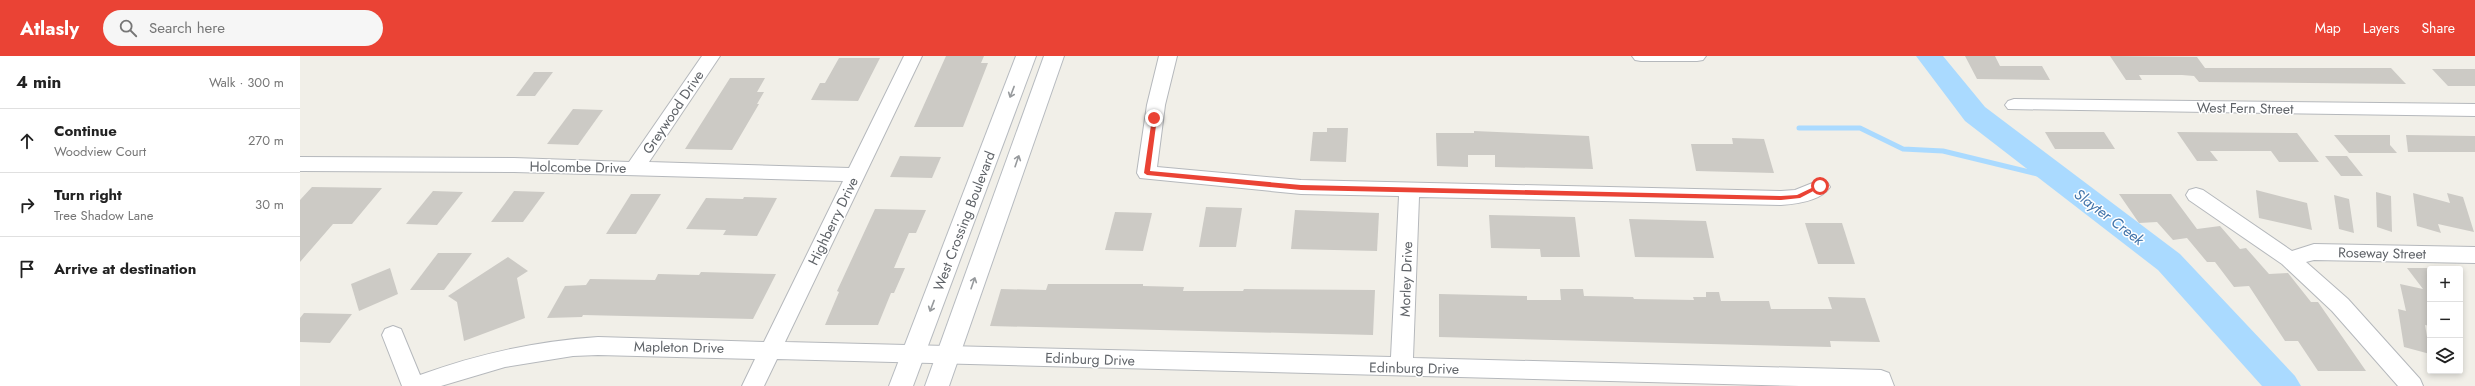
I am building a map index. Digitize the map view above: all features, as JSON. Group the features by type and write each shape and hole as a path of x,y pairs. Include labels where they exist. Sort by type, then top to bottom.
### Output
{"street":[{"name":"Greywood Drive","path":"635,168 711,56"},
{"name":"Highberry Drive","path":"753,386 913,56"},
{"name":"West Crossing Boulevard","path":"901,386 1026,56"},
{"name":"West Crossing Boulevard","path":"937,386 1054,56"},
{"path":"1168,56 1156,105 1147,173 1273,186 1790,198 1798,197 1820,186"},
{"path":"1641,56 1697,56"},
{"name":"West Fern Street","path":"2014,105 2475,110"},
{"name":"Holcombe Drive","path":"300,164 635,168 856,175"},
{"name":"Morley Drive","path":"1402,367 1409,190"},
{"path":"2196,195 2290,258 2340,305 2412,386"},
{"name":"Roseway Street","path":"2290,258 2314,252 2475,255"},
{"path":"393,335 414,386"},
{"name":"Mapleton Drive","path":"414,386 450,373 544,349 598,346 771,349 948,355"},
{"name":"Edinburg Drive","path":"948,355 1882,382"}],"building":[{"path":"946,56 984,56 981,63 988,63 963,127 914,127"},
{"path":"1965,56 1995,56 2000,66 2042,66 2050,80 1977,79"},
{"path":"2110,56 2197,57 2205,68 2391,68 2406,84 2199,82 2194,76 2182,75 2139,75 2142,80 2126,80"},
{"path":"839,58 880,58 858,101 811,100 820,83 825,83"},
{"path":"2432,69 2475,69 2475,86 2448,86"},
{"path":"534,72 553,72 535,96 516,96"},
{"path":"730,78 765,78 757,92 764,92 757,104 759,104 732,150 685,149"},
{"path":"573,109 603,110 578,145 547,144"},
{"path":"1327,128 1348,128 1346,162 1310,161 1313,132 1327,132"},
{"path":"1474,131 1589,136 1593,169 1495,167 1495,155 1468,155 1468,167 1437,166 1436,133 1474,133"},
{"path":"2045,132 2104,132 2115,149 2055,149"},
{"path":"2177,132 2297,133 2319,162 2279,162 2271,151 2210,151 2218,161 2197,161"},
{"path":"2334,135 2390,135 2390,145 2397,153 2349,153"},
{"path":"2406,135 2475,136 2475,152 2408,152"},
{"path":"1732,138 1764,139 1774,173 1696,171 1691,144 1733,144"},
{"path":"900,156 941,157 932,178 890,177"},
{"path":"2325,156 2347,156 2363,176 2341,176"},
{"path":"312,187 382,188 352,224 333,224 300,262 300,200"},
{"path":"2256,190 2307,203 2312,230 2259,218"},
{"path":"433,191 463,192 437,225 406,224"},
{"path":"514,191 545,192 523,222 491,222"},
{"path":"2376,192 2391,196 2392,232 2377,227"},
{"path":"2413,193 2450,203 2447,193 2463,197 2474,232 2438,224 2441,233 2417,226"},
{"path":"631,194 661,194 636,234 606,234"},
{"path":"2119,194 2171,194 2197,229 2220,226 2240,249 2246,248 2269,274 2288,273 2311,302 2318,302 2366,371 2318,371 2298,341 2285,341 2249,286 2234,287 2215,262 2207,262 2187,238 2173,240 2157,222 2139,223"},
{"path":"2334,195 2349,199 2354,233 2339,229"},
{"path":"744,197 777,198 757,236 723,235 726,230 686,229 706,198 743,199"},
{"path":"1206,207 1242,208 1236,247 1199,247"},
{"path":"875,209 926,210 916,233 909,233 894,268 905,268 894,293 891,293 878,325 825,325 839,292 837,291"},
{"path":"1295,210 1379,213 1377,251 1291,249"},
{"path":"1115,212 1152,213 1143,251 1105,250"},
{"path":"1489,215 1575,217 1580,257 1541,257 1540,249 1491,248"},
{"path":"1629,219 1706,221 1714,258 1635,257"},
{"path":"1805,223 1842,223 1855,264 1818,264"},
{"path":"438,253 472,253 444,290 410,290"},
{"path":"508,257 528,271 517,278 525,318 464,341 457,302 448,296"},
{"path":"390,268 398,294 359,311 351,284"},
{"path":"2407,268 2427,268 2427,325 2425,325 2427,353 2404,347 2398,309 2406,311 2400,284 2423,289"},
{"path":"701,272 776,274 753,319 583,315 582,317 547,318 565,286 586,285 590,279 655,280 658,274 699,275"},
{"path":"1048,284 1143,284 1143,286 1184,287 1183,291 1243,291 1244,289 1375,290 1373,335 990,326 1001,289 1046,290"},
{"path":"1560,289 1583,289 1584,296 1633,297 1634,299 1694,300 1693,297 1706,297 1706,292 1719,292 1721,301 1769,301 1771,309 1832,309 1828,297 1865,298 1880,342 1830,341 1831,347 1439,337 1439,294 1527,296 1527,300 1561,300"},
{"path":"304,313 352,314 330,343 300,342 300,318"}],"waterway":[{"name":"Slayter Creek","path":"1929,56 1975,114 2169,262 2283,386"},
{"path":"1799,128 1860,128 1903,149 1943,151 2058,179"}],"route":[{"path":"1154,118 1151,153 1147,173 1273,186 1790,198 1798,197 1820,186"}]}
